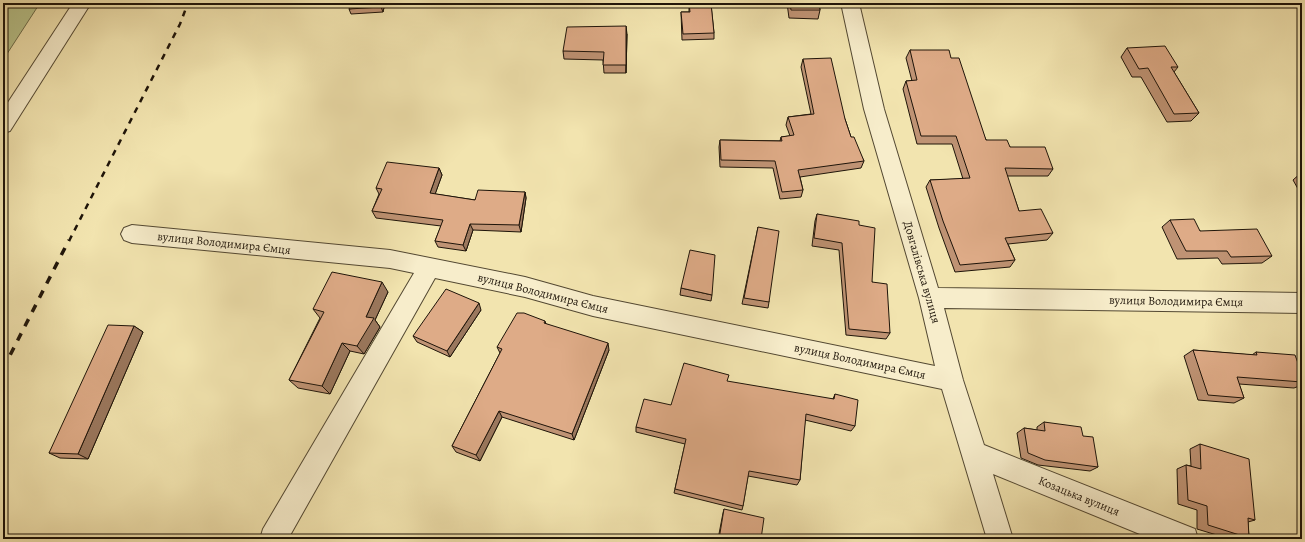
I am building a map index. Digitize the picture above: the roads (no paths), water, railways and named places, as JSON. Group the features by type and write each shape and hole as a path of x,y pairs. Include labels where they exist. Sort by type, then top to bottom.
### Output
{"street":[{"path":"3,126 82,3"},
{"name":"Довгалівська вулиця","path":"850,3 874,109 930,298 950,380 1000,539"},
{"name":"вулиця Володимира Ємця","path":"132,234 390,259 525,287 593,306 950,380"},
{"path":"273,539 429,267"},
{"name":"вулиця Володимира Ємця","path":"930,298 1302,303"},
{"name":"Козацька вулиця","path":"973,453 1185,539"}],"railway":[{"path":"69,241 180,24 188,3"},
{"path":"3,369 69,240"}]}
